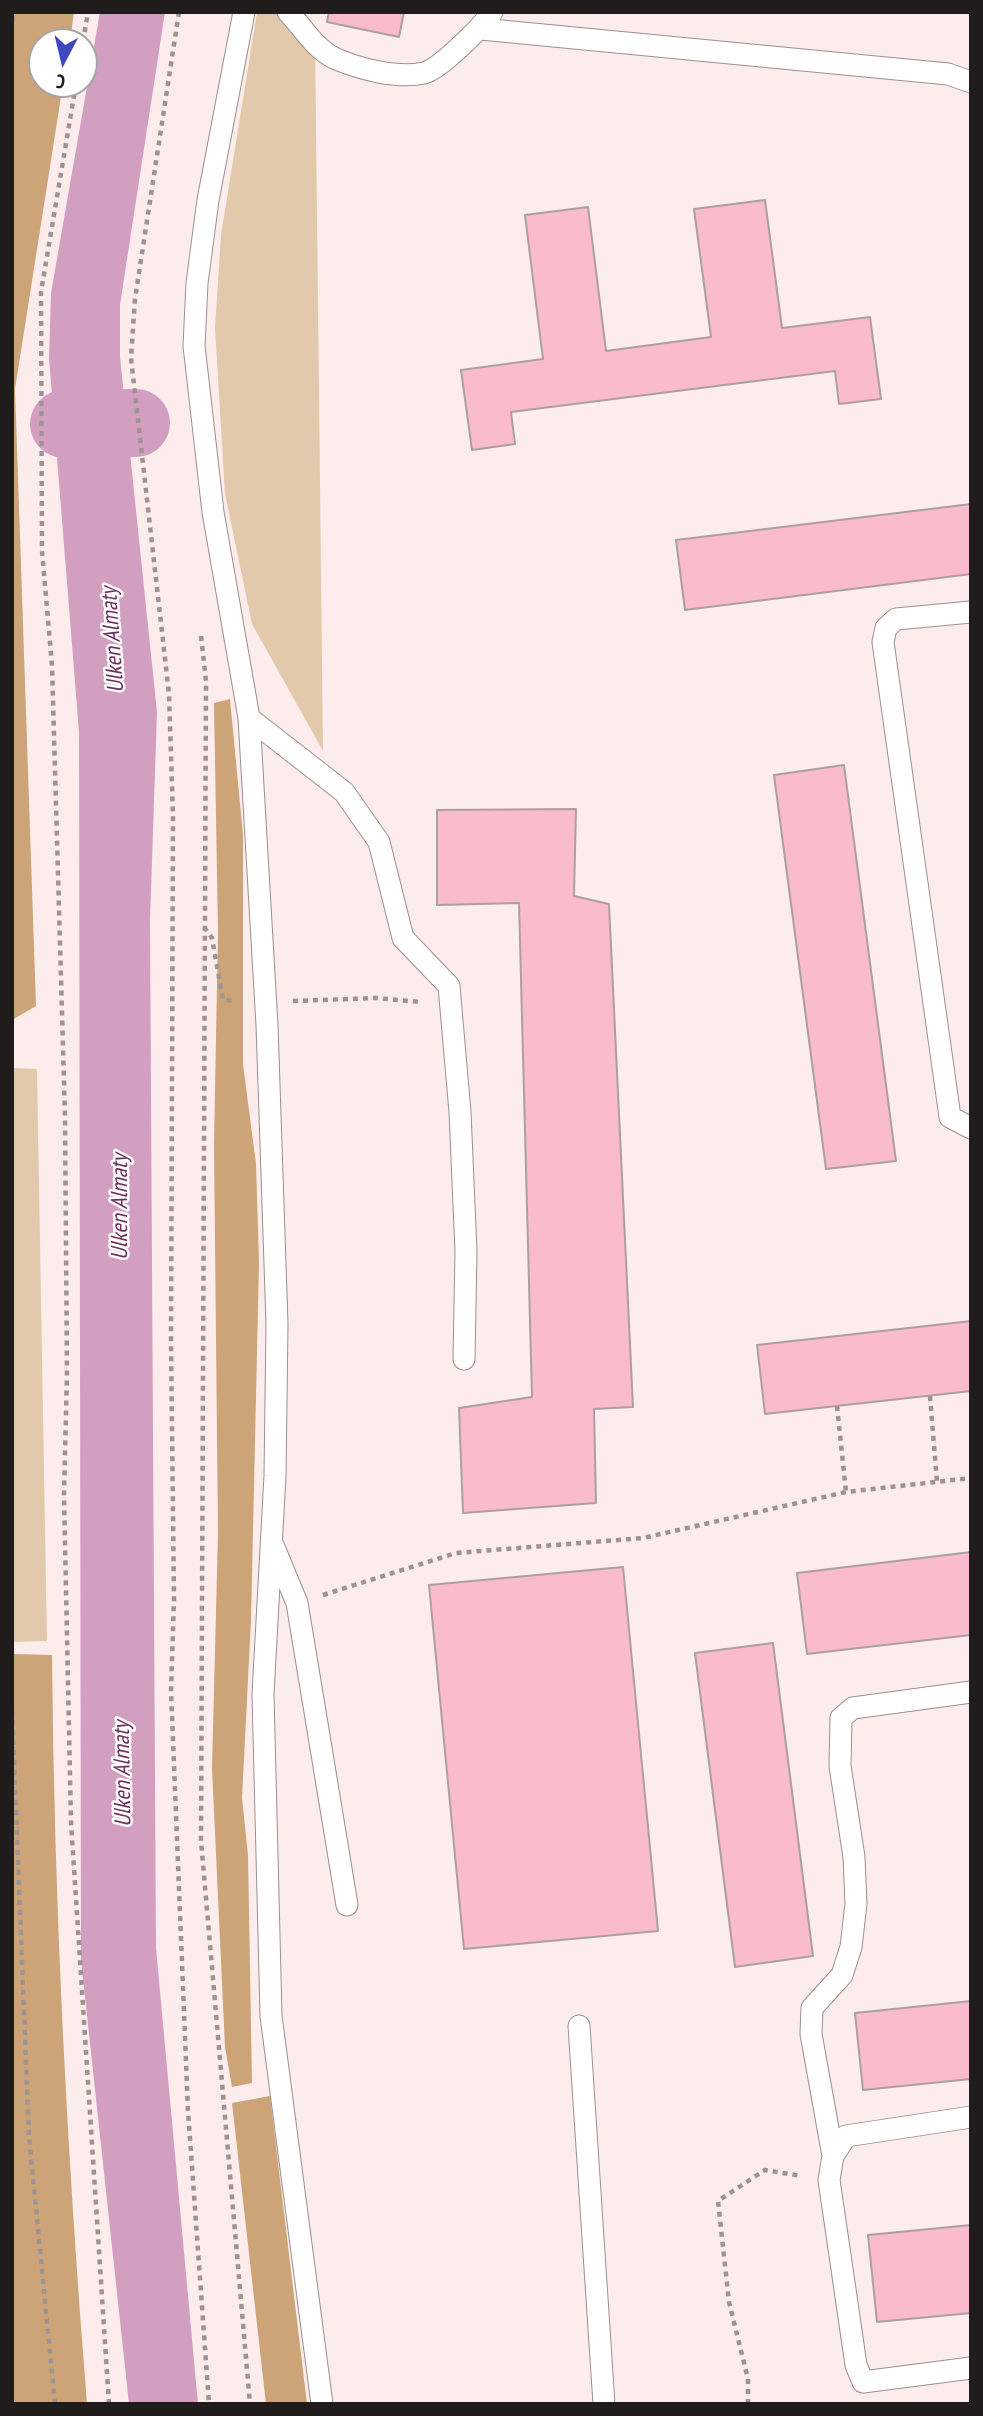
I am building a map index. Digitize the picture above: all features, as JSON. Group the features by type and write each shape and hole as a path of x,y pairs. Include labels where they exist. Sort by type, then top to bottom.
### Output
{"lane":[{"path":"244,12 208,200 197,283 194,346 213,512 249,718 265,1002 276,1324 271,1540 262,1694 271,2016 322,2404"},
{"path":"289,12 309,37 333,57 393,75 426,72 487,20 948,74 971,82"},
{"path":"971,612 896,619 886,628 883,642 950,1117 971,1128"},
{"path":"249,718 344,792 379,842 403,938 449,986 460,1112 466,1251 464,1359"},
{"path":"271,1540 297,1603 346,1905"},
{"path":"971,1692 853,1708 841,1718 840,1766 854,1857 856,1905 851,1947 842,1975 812,2008 811,2034 834,2156 830,2180 856,2365 863,2382 971,2368"},
{"path":"579,2026 604,2404"},
{"path":"834,2156 846,2136 971,2117"}],"path":[{"path":"12,22 14,12"},
{"path":"179,12 135,299 131,358 167,681 170,735 174,1599 171,1691 182,1995 209,2404"},
{"path":"74,98 41,292 42,551 52,665 65,1117 67,1371 64,1495 71,1822 109,2404"},
{"path":"250,2404 201,1841 204,927 212,938 223,1000 265,1002 376,998 412,999 426,1004"},
{"path":"930,1396 937,1482"},
{"path":"837,1406 846,1492"},
{"path":"297,1603 456,1553 643,1538 846,1492 971,1478"},
{"path":"12,1710 29,2137 55,2404"},
{"path":"748,2404 748,2379 729,2302 719,2201 765,2170 830,2180"}],"shaded area":[{"path":"12,12 74,12 72,28 28,28 28,98 61,98 15,389 36,1006 12,1020"},
{"path":"257,12 301,12 315,36 323,751 252,624 225,494 215,328 221,235"},
{"path":"230,699 243,835 243,1064 256,1164 259,1262 251,1620 242,1798 248,1855 252,2083 232,2087 225,2047 212,1768 218,1533 214,1144 218,931 214,703"},
{"path":"12,1068 37,1069 47,1641 12,1642"},
{"path":"12,1654 52,1655 63,2030 87,2404 12,2404"},
{"path":"270,2096 307,2404 266,2404 232,2103"}],"water":[{"name":"Ulken Almaty","path":"100,12 165,12 120,305 120,357 157,712 150,920 156,1948 198,2404 129,2404 81,1960 79,732 49,358 51,293 85,98 98,98 97,28"}],"building":[{"path":"329,12 404,12 399,37 327,22"},
{"path":"765,200 782,328 870,317 881,399 839,404 835,371 511,412 515,444 472,450 461,370 543,359 525,215 588,207 606,351 711,337 694,209"},
{"path":"971,504 971,574 685,610 676,540"},
{"path":"844,765 896,1161 826,1169 774,775"},
{"path":"576,809 574,896 609,904 633,1407 594,1409 596,1503 463,1513 459,1408 532,1397 519,903 437,905 437,810"},
{"path":"971,1321 971,1391 765,1414 757,1345"},
{"path":"971,1552 971,1635 807,1654 797,1573"},
{"path":"623,1567 658,1931 464,1949 429,1585"},
{"path":"773,1643 813,1956 735,1967 695,1653"},
{"path":"971,2001 971,2079 863,2090 855,2013"},
{"path":"971,2225 971,2313 877,2322 868,2235"}],"waterway":[{"path":"64,424 136,423"}]}
